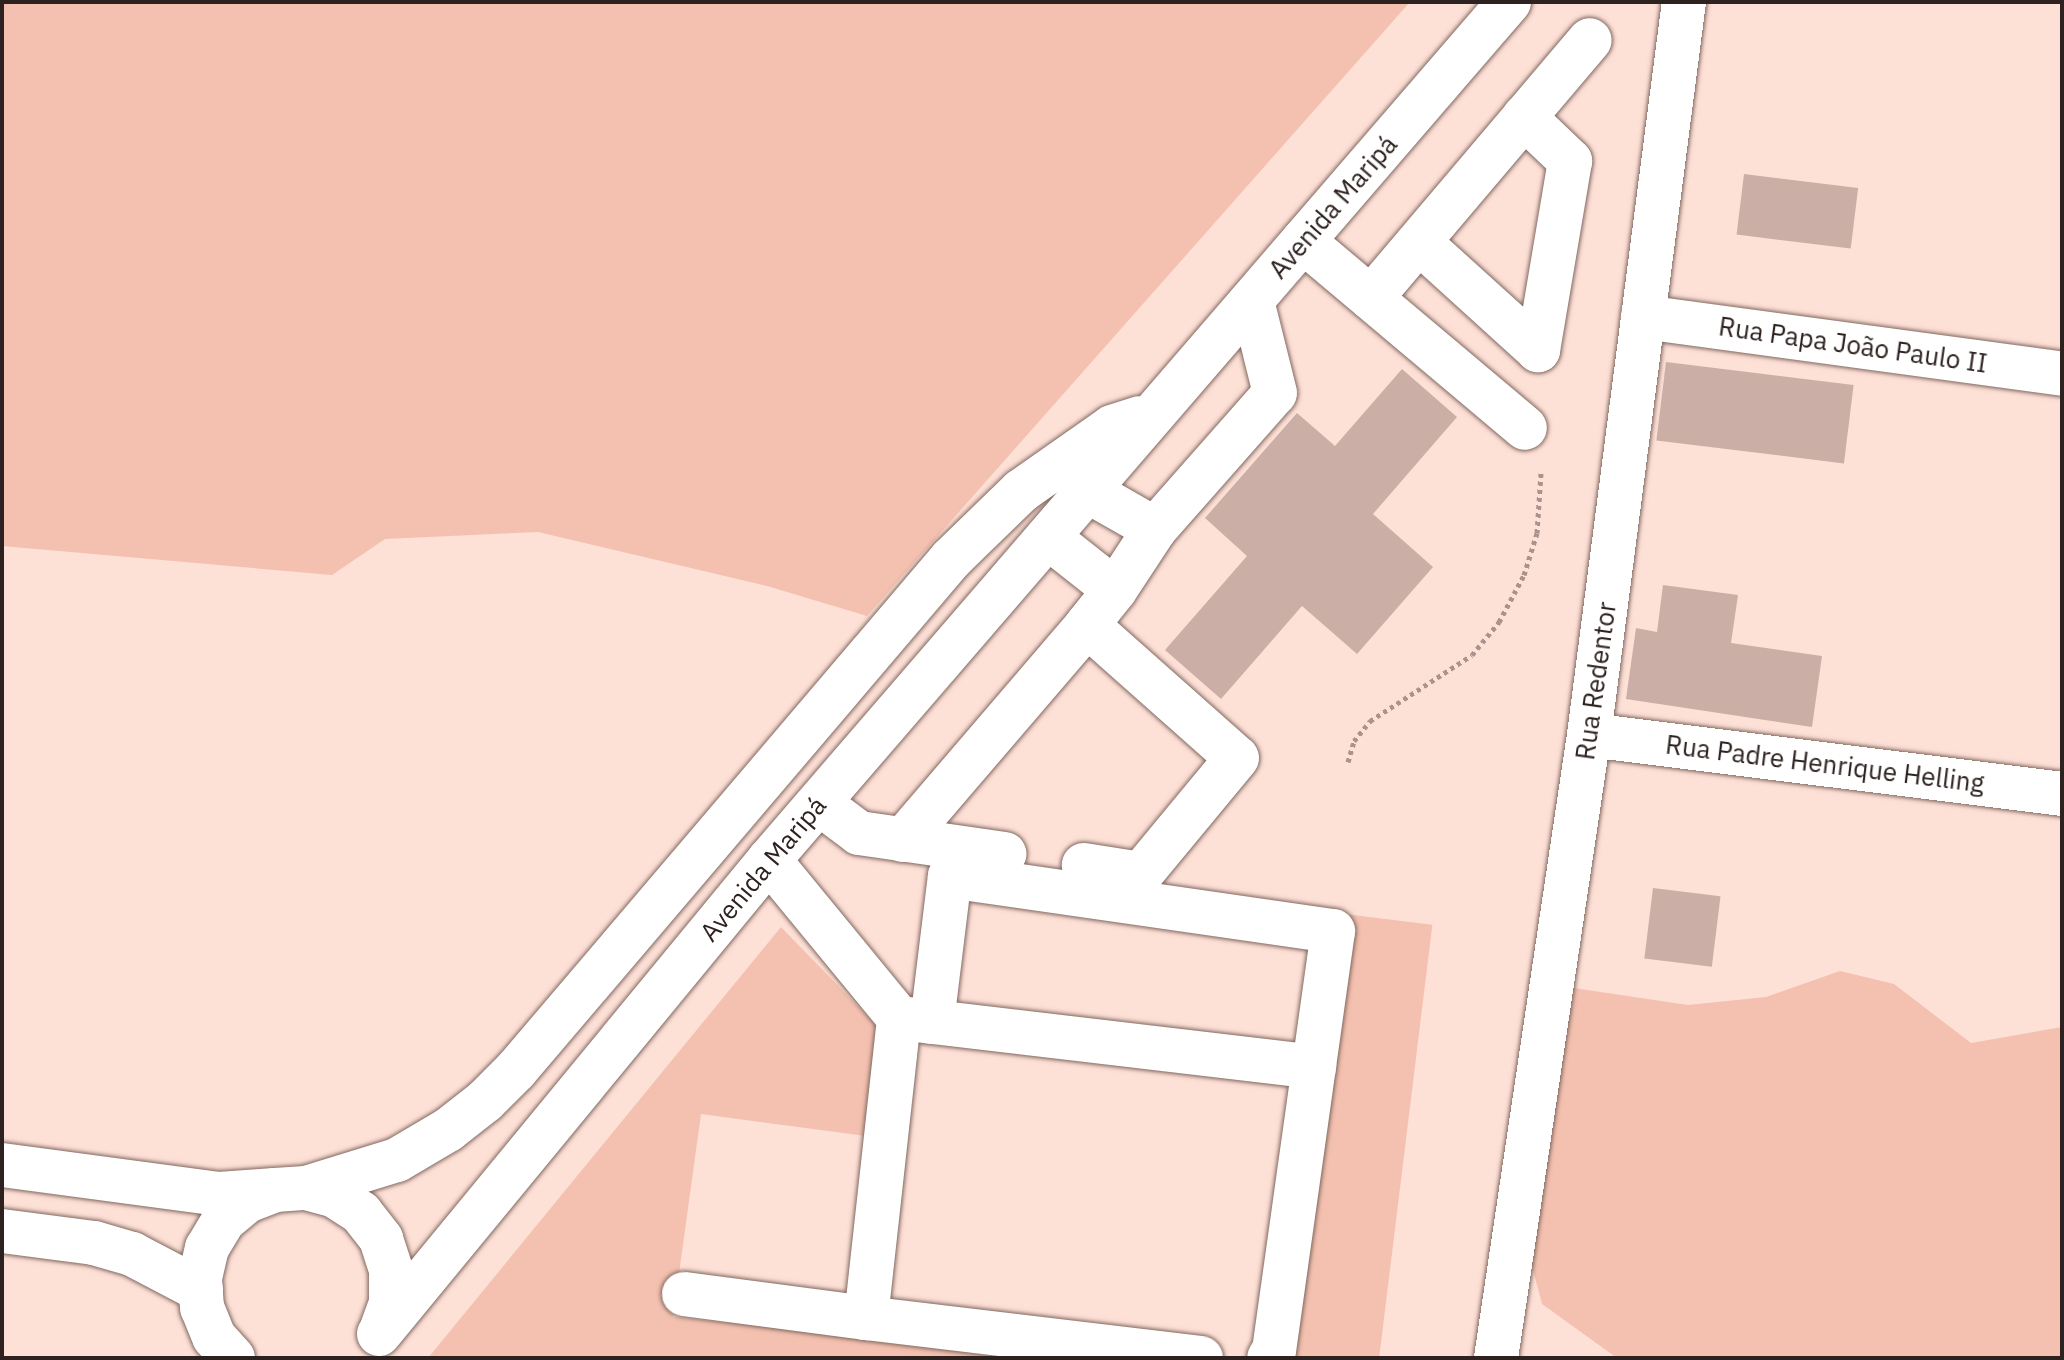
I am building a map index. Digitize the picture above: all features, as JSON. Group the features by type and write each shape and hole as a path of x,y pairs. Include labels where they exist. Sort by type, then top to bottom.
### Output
{"main road":[{"name":"Avenida Maripá","path":"366,1352 769,860 1509,2"},
{"name":"Rua Redentor","path":"1496,1358 1589,735 1684,2"},
{"path":"1371,298 1590,40"},
{"path":"1419,242 1538,350 1570,161 1524,117"},
{"path":"1303,241 1525,428"},
{"path":"903,840 1087,625 1115,590 1155,529 1275,393 1252,301"},
{"name":"Rua Papa João Paulo II","path":"1643,317 2062,374"},
{"path":"221,1351 202,1308 200,1278 207,1248 223,1221 247,1201 397,1160 448,1130 485,1101 516,1070 951,559 1021,491 1112,427 1156,412"},
{"path":"1088,491 1155,529"},
{"path":"1048,537 1115,590"},
{"path":"819,803 859,833 1141,874 1237,758 1087,625"},
{"name":"Rua Padre Henrique Helling","path":"1589,735 2062,794"},
{"path":"769,860 916,1020 1314,1067"},
{"path":"866,1318 916,1020 950,876 1333,931 1274,1350 1269,1358"},
{"path":"2,1165 219,1194 290,1189 335,1196 361,1213 381,1239 391,1270 391,1303 366,1352"},
{"path":"2,1231 107,1247 132,1254 201,1290"},
{"path":"684,1294 1201,1358"}],"path":[{"path":"1348,762 1354,741 1370,721 1472,655 1499,622 1524,575 1537,533 1541,473"}],"shaded area":[{"path":"2,2 1410,2 867,616 767,586 538,532 385,539 332,575 2,546"},
{"path":"1345,914 1432,925 1379,1358 1291,1358"},
{"path":"781,927 879,1028 866,1136 701,1114 673,1317 1055,1358 428,1358"},
{"path":"1840,971 1894,984 1971,1043 2062,1027 2062,1358 1617,1358 1542,1304 1521,1224 1567,987 1688,1005 1766,997"}],"building":[{"path":"1744,174 1858,188 1851,249 1737,235"},
{"path":"1666,362 1854,385 1844,463 1656,440"},
{"path":"1402,369 1457,417 1373,514 1433,567 1357,654 1302,606 1221,699 1165,650 1247,556 1205,518 1297,413 1335,446"},
{"path":"1663,585 1738,595 1731,643 1822,656 1812,727 1626,699 1636,628 1657,632"},
{"path":"1653,888 1720,896 1712,967 1644,958"}]}
